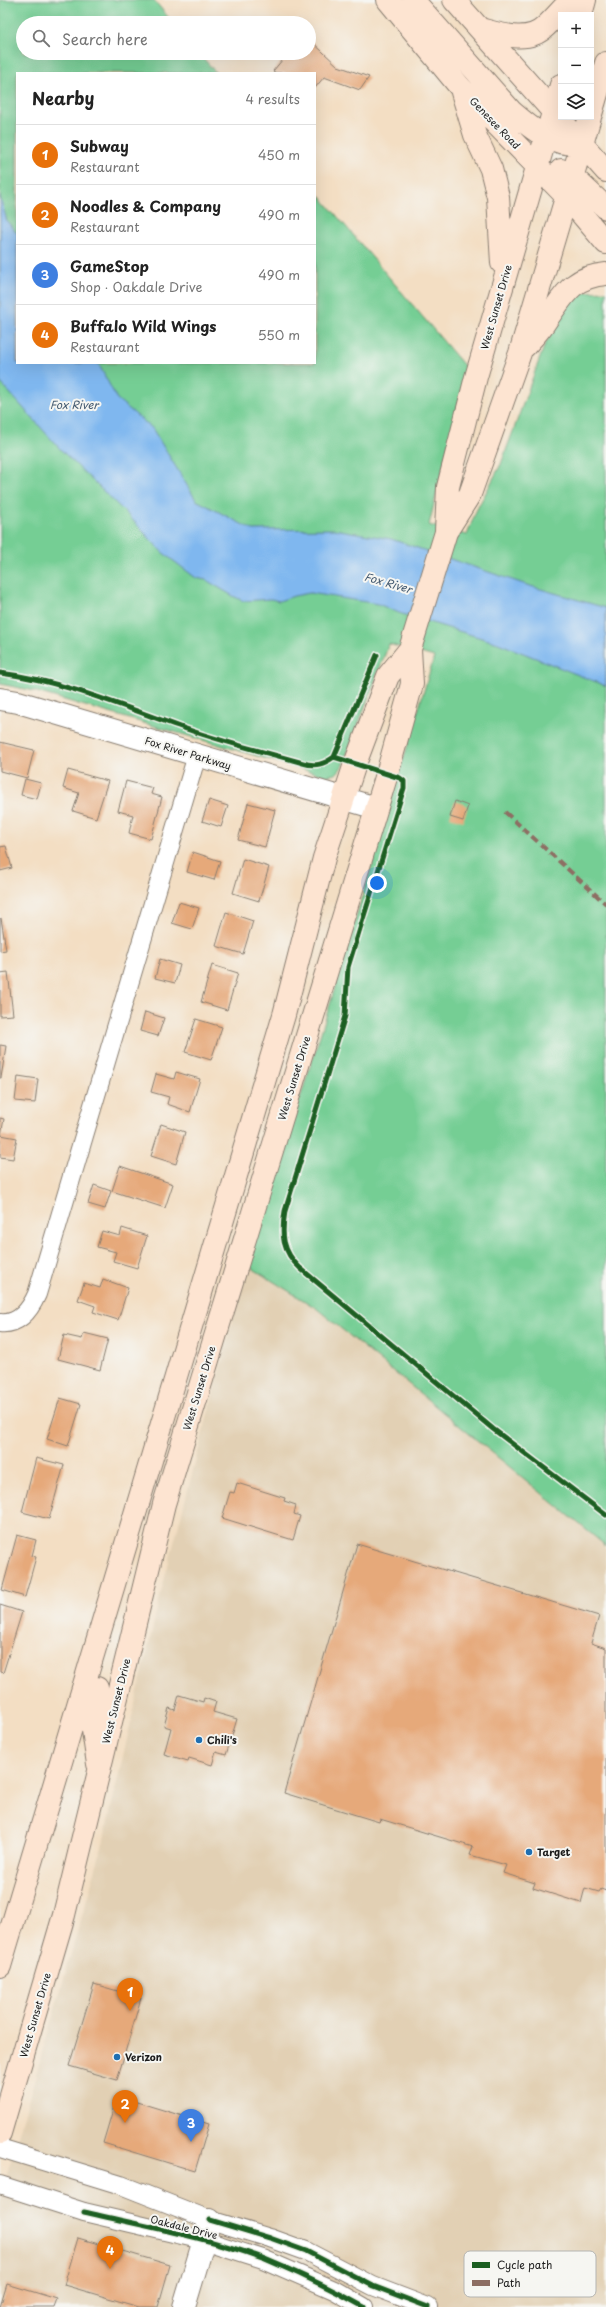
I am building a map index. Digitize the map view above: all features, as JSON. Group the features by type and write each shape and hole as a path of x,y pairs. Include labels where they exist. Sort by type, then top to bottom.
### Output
{"main road":[{"name":"Genesee Road","path":"388,0 460,87 566,197 606,243"},
{"path":"414,0 511,111 545,138 569,145 582,144"},
{"path":"454,0 606,171"},
{"path":"480,29 513,36 526,37 536,34 545,28 571,0"},
{"path":"582,12 585,0"},
{"path":"594,104 606,63"},
{"path":"460,87 475,135 490,169 498,197 503,283"},
{"name":"West Sunset Drive","path":"0,2133 64,1915 164,1504 376,808 412,684 410,649 446,532 448,487 503,283 558,95"},
{"name":"West Sunset Drive","path":"446,532 470,494 520,353 589,120"},
{"path":"536,167 551,167 572,176 606,208"},
{"path":"520,353 547,320 563,295 583,279 606,274"},
{"name":"West Sunset Drive","path":"0,1966 104,1622 122,1553 284,1015 324,858 343,798 388,676 410,649"},
{"path":"99,1772 91,1717 103,1665 104,1622"},
{"path":"68,1740 78,1742 85,1748 88,1762 80,1796 86,1828"}],"street":[{"name":"Fox River Parkway","path":"0,699 18,702 376,808"},
{"path":"0,1323 11,1323 22,1316 33,1304 37,1294 197,755"},
{"name":"Oakdale Drive","path":"0,2148 121,2185 263,2259 334,2290 364,2307"},
{"name":"Oakdale Drive","path":"0,2185 84,2212 270,2238 306,2251 373,2286 428,2307"},
{"path":"184,2307 207,2230"}],"shaded area":[{"path":"247,1265 316,1308 606,1546 606,2307 0,2307 0,2198 102,1847 160,1596"}],"green space":[{"path":"0,0 154,0 167,16 16,16 16,60 205,60 215,72 16,72 16,364 316,364 316,191 467,369 429,525 467,535 476,511 501,464 545,344 574,297 583,292 606,291 606,1546 316,1308 247,1265 330,1004 434,657 389,644 342,767 336,774 326,776 30,690 0,684"}],"water":[{"name":"Fox River","path":"0,196 7,221 16,233 16,364 99,364 117,399 152,428 196,500 253,530 334,529 391,539 527,585 606,608 606,686 498,643 399,613 378,604 310,593 279,601 271,599 243,601 206,580 196,578 162,552 128,515 60,449 0,382"}],"building":[{"path":"316,46 338,66 369,77 360,90 324,77 316,87 316,72 273,71 282,60 316,60"},
{"path":"0,742 34,750 27,778 0,771"},
{"path":"68,770 108,781 96,818 73,811 79,793 63,788"},
{"path":"25,779 41,783 37,799 21,795"},
{"path":"126,781 153,788 151,794 162,797 151,839 129,833 133,815 118,811"},
{"path":"209,800 228,806 221,827 202,821"},
{"path":"455,801 468,806 463,821 450,817"},
{"path":"248,803 275,810 265,847 238,840"},
{"path":"6,846 12,868 0,871 0,847"},
{"path":"193,852 220,861 214,880 187,872"},
{"path":"243,859 269,867 259,901 233,893"},
{"path":"179,902 199,908 192,929 172,923"},
{"path":"226,912 253,921 243,954 216,946"},
{"path":"1,918 6,950 0,951 0,919"},
{"path":"160,959 180,965 175,983 155,978"},
{"path":"212,965 238,973 227,1010 201,1002"},
{"path":"8,972 13,1015 0,1016 0,973"},
{"path":"145,1012 164,1018 158,1036 140,1031"},
{"path":"196,1019 222,1027 211,1060 185,1052"},
{"path":"0,1045 6,1046 1,1078 0,1078"},
{"path":"176,1072 200,1079 190,1112 167,1104 169,1097 151,1092 156,1074 174,1079"},
{"path":"18,1076 38,1079 35,1103 15,1101"},
{"path":"0,1118 4,1119 1,1135 17,1138 13,1159 0,1157"},
{"path":"161,1124 185,1132 176,1164 151,1156"},
{"path":"120,1166 173,1184 165,1208 112,1191"},
{"path":"94,1185 111,1191 105,1209 88,1204"},
{"path":"122,1228 147,1236 137,1268 113,1261 116,1252 97,1247 102,1231 120,1236"},
{"path":"103,1279 128,1288 118,1320 93,1312 95,1306 78,1300 84,1283 100,1288"},
{"path":"84,1333 108,1339 100,1370 58,1359 64,1335 82,1339"},
{"path":"60,1398 81,1404 68,1446 47,1439"},
{"path":"36,1458 64,1465 49,1519 22,1512"},
{"path":"237,1483 285,1498 284,1501 296,1505 294,1514 300,1516 293,1540 222,1518 230,1492 234,1493"},
{"path":"17,1535 36,1540 32,1556 36,1557 25,1597 2,1590"},
{"path":"357,1544 599,1616 591,1643 606,1648 606,1891 601,1889 599,1892 585,1888 581,1903 533,1888 535,1883 503,1873 506,1865 470,1855 473,1847 380,1819 379,1822 284,1793"},
{"path":"0,1605 22,1612 3,1673 0,1672"},
{"name":"Chili's","path":"179,1695 203,1702 204,1698 216,1702 213,1712 237,1719 226,1755 216,1752 212,1765 189,1758 188,1761 164,1754 171,1728 164,1726 169,1708 175,1710"},
{"path":"94,1984 141,1998 117,2080 69,2066"},
{"path":"117,2096 209,2124 195,2171 103,2143"},
{"path":"78,2238 170,2265 158,2307 139,2307 64,2285"},
{"path":"7,2284 57,2299 54,2307 0,2307"}],"marked path":[{"path":"505,812 606,904"}],"cycle path":[{"path":"334,757 377,655"},
{"path":"0,673 45,681 113,702 208,736 303,763 312,765 320,764 334,757 400,778 404,781 404,788 348,967 345,1016 285,1211 283,1228 284,1242 286,1249 294,1262 300,1268 493,1429 606,1515"},
{"path":"84,2212 175,2232 243,2251 303,2276 364,2307"},
{"path":"210,2220 270,2238 306,2251 373,2286 428,2307"}],"place":[{"name":"Chili's","path":"199,1740"},
{"name":"Target","path":"529,1852"},
{"name":"Subway","path":"130,2011"},
{"name":"Verizon","path":"117,2057"},
{"name":"Noodles & Company","path":"125,2123"},
{"name":"GameStop","path":"191,2142"},
{"name":"Buffalo Wild Wings","path":"110,2269"}]}
